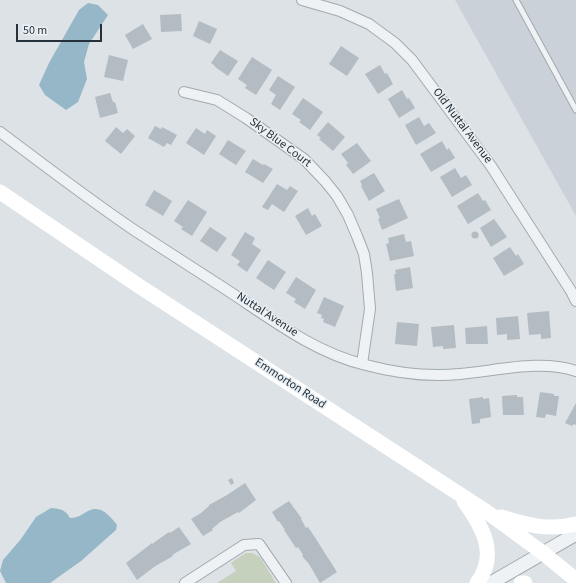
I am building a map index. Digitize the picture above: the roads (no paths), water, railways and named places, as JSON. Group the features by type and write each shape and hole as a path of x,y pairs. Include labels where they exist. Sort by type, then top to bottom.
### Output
{"main road":[{"name":"Emmorton Road","path":"0,192 140,286 487,512 543,553 576,580"},
{"path":"458,493 477,519 486,542 487,555 485,569 477,583"},
{"path":"487,512 534,526 557,527 576,524"}],"street":[{"name":"Old Nuttal Avenue","path":"302,0 340,11 369,24 396,43 412,60 491,166 576,301"},
{"name":"Sky Blue Court","path":"184,92 217,100 246,118 304,159 325,180 337,196 348,215 364,254 367,273 370,309 362,364"},
{"name":"Nuttal Avenue","path":"0,132 62,179 134,229 290,332 342,359 399,371 432,374 459,374 535,366 565,368 576,371"},
{"path":"491,583 576,534"},
{"path":"185,583 244,545 259,544 286,583"}],"lane":[{"path":"516,0 576,110"}],"water":[{"path":"88,3 98,5 108,15 89,44 84,62 87,79 78,102 66,110 45,95 39,85 49,63 79,10"},
{"path":"51,508 62,510 70,518 77,517 93,509 101,510 105,512 117,525 116,530 81,561 50,583 6,583 0,571 3,560 21,539 36,517"}]}
